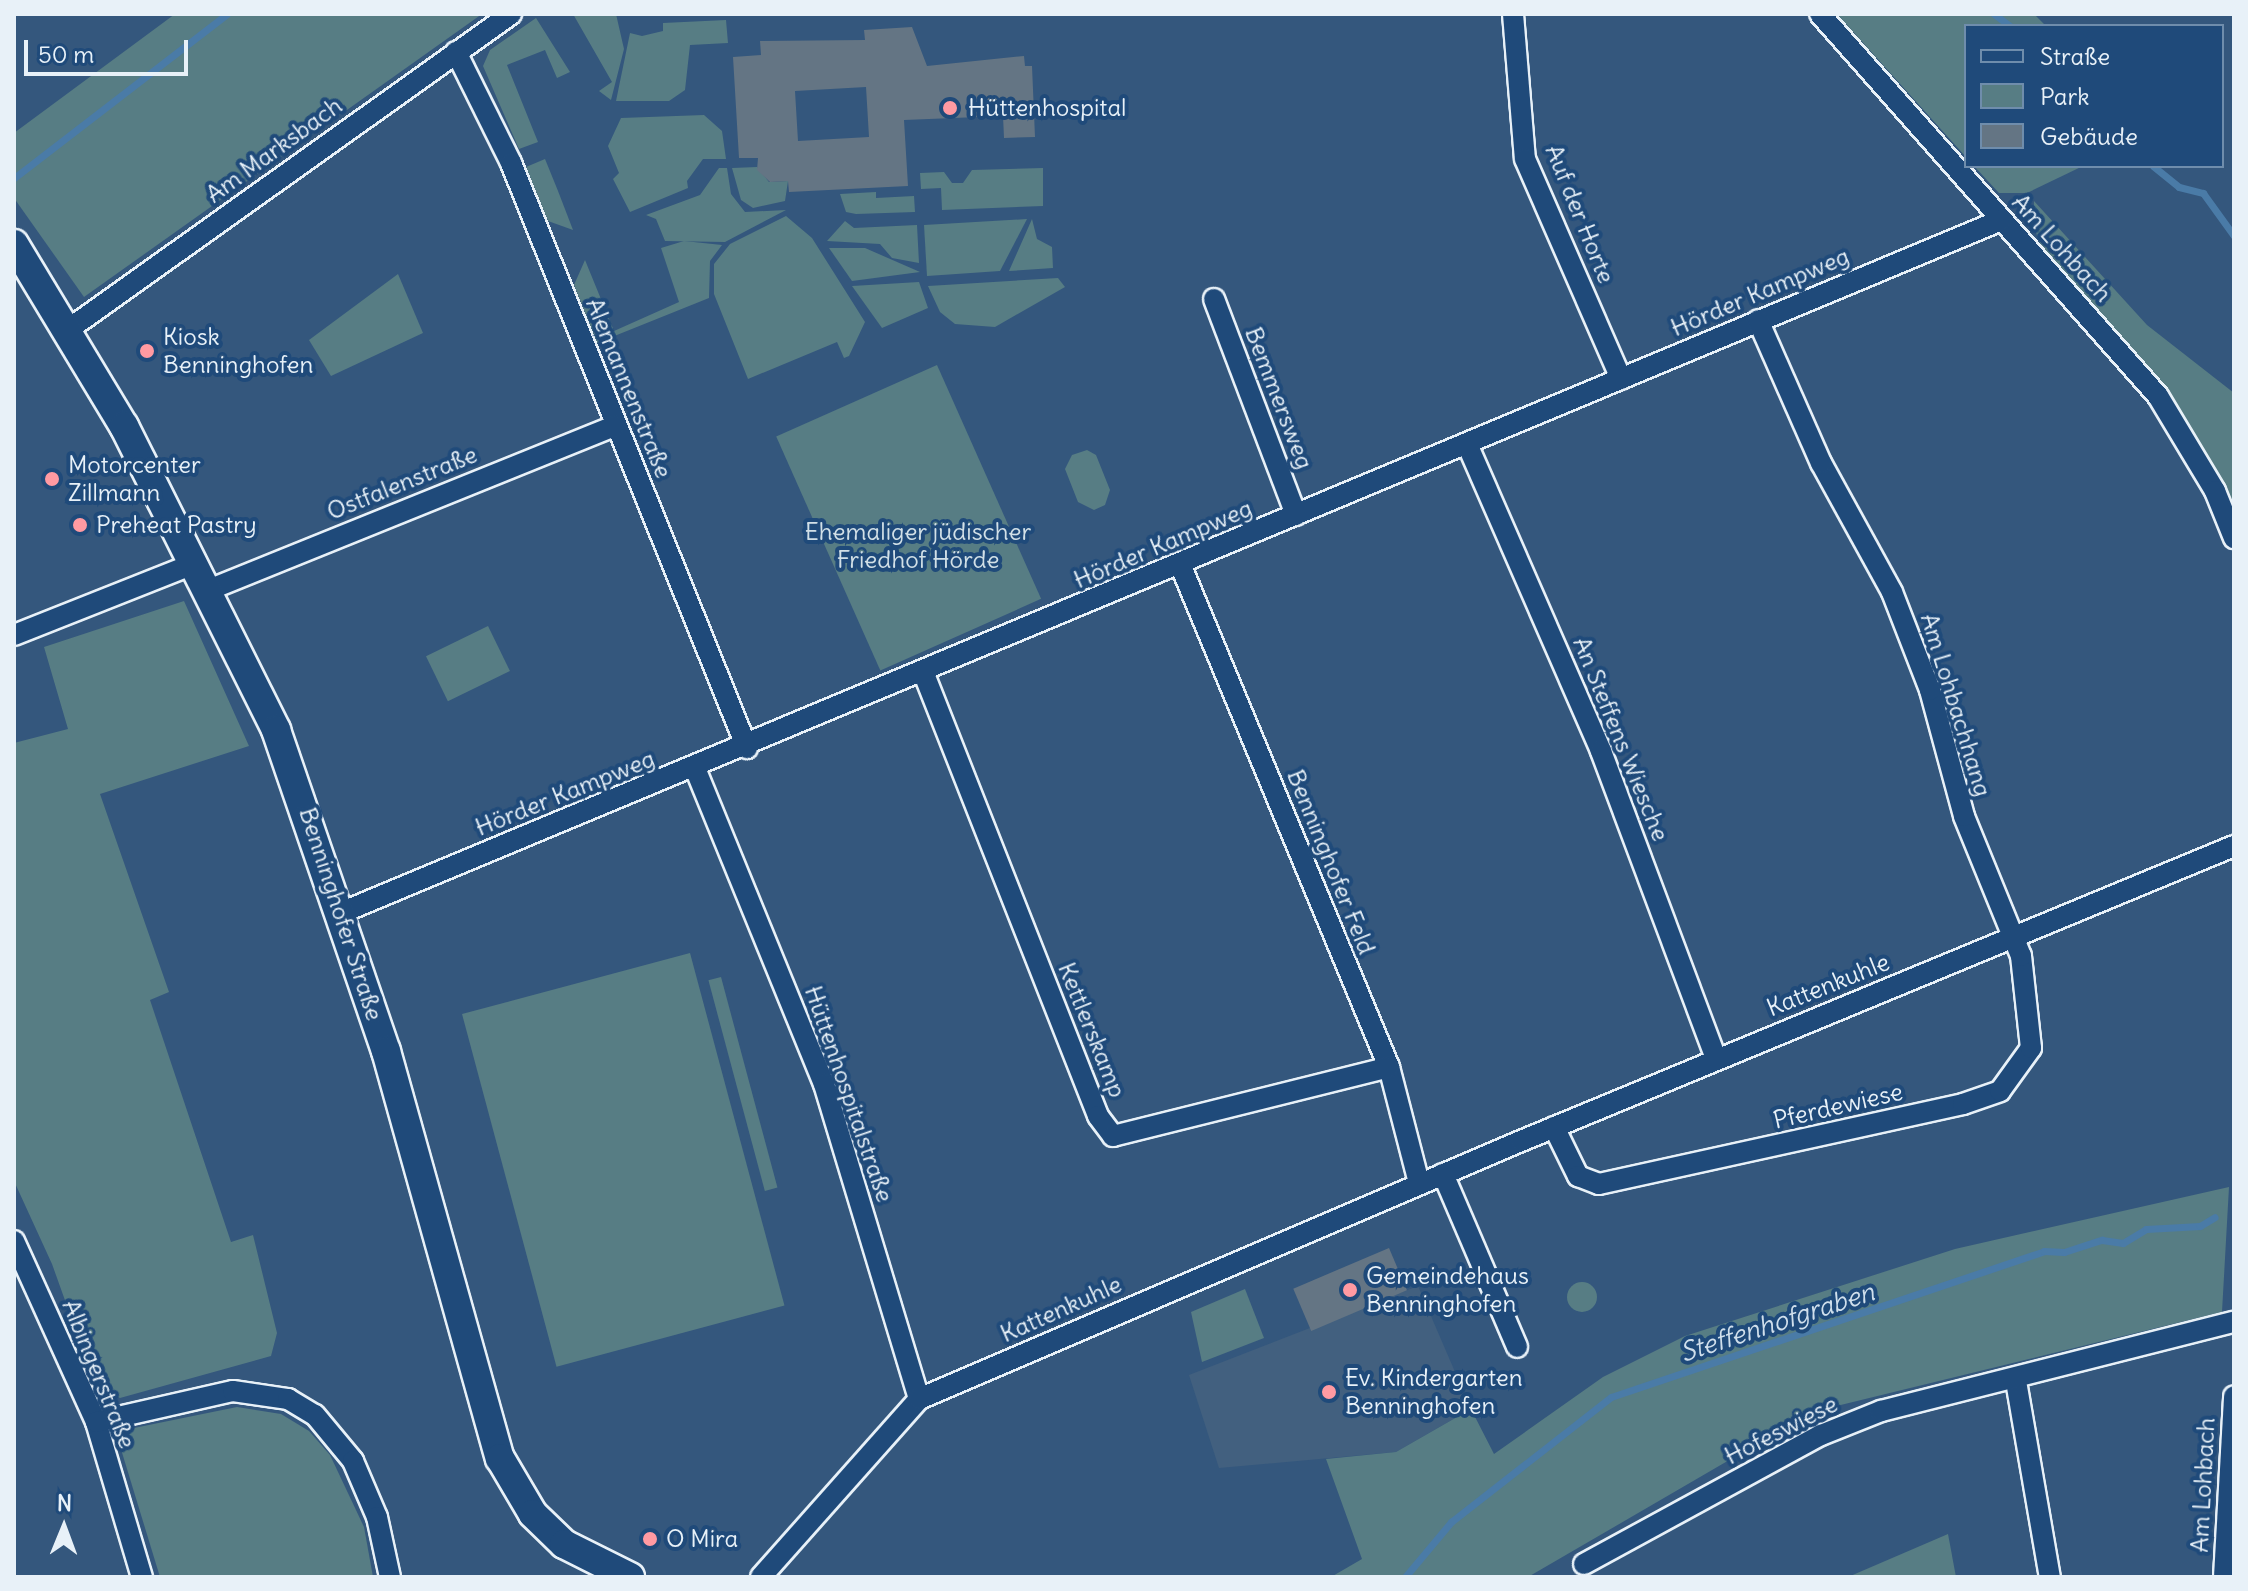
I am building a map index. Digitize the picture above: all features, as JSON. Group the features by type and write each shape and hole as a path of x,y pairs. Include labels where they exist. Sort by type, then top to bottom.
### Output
{"main road":[{"name":"Benninghofer Straße","path":"14,244 69,329 211,589 276,730 343,912 500,1458 533,1514 564,1544 630,1577"}],"street":[{"name":"Am Marksbach","path":"69,329 511,14"},
{"name":"Auf der Horte","path":"1513,14 1525,159 1621,379"},
{"name":"Am Lohbach","path":"1820,14 2158,396 2215,491 2234,538"},
{"name":"Alemannenstraße","path":"456,52 511,163 614,426 747,748"},
{"name":"Hörder Kampweg","path":"343,912 747,748 2001,220"},
{"name":"Bemmersweg","path":"1214,299 1296,515"},
{"name":"Am Lohbachhang","path":"1758,320 1821,463 1892,592 2011,939"},
{"name":"Ostfalenstraße","path":"211,589 614,426"},
{"name":"An Steffens Wiesche","path":"1467,444 1601,751 1716,1059"},
{"path":"14,635 196,563"},
{"name":"Benninghofer Feld","path":"1180,564 1389,1067 1419,1183"},
{"name":"Kettlerskamp","path":"924,674 1098,1116 1113,1136 1389,1067"},
{"name":"Hüttenhospitalstraße","path":"695,768 824,1084 919,1399"},
{"name":"Kattenkuhle","path":"761,1577 919,1399 1419,1183 2234,846"},
{"name":"Pferdewiese","path":"1554,1127 1578,1176 1599,1184 2000,1091 2031,1048 2028,988 2011,939"},
{"path":"1443,1174 1517,1347"},
{"name":"Albingerstraße","path":"14,1241 96,1422 142,1577"},
{"name":"Hofeswiese","path":"1584,1564 1821,1435 1881,1411 2016,1381 2234,1322"},
{"path":"2016,1381 2050,1577"},
{"path":"96,1422 233,1391 288,1399 315,1415 353,1461 377,1517 390,1577"},
{"name":"Am Lohbach","path":"2224,1577 2234,1396"}],"shaded area":[{"name":"Ev. Kindergarten Benninghofen","path":"1418,1286 1471,1409 1396,1452 1219,1468 1189,1375"}],"green space":[{"path":"175,14 482,14 84,297 14,198 14,133"},
{"path":"573,14 616,14 624,49 611,100 599,91 612,82"},
{"path":"1837,14 2034,14 2044,24 1964,24 1964,155"},
{"path":"536,18 570,72 557,78 545,50 507,65 538,142 519,149 483,66 490,50"},
{"path":"726,20 728,43 690,45 685,90 669,101 616,101 630,33 642,36 663,31 663,23"},
{"path":"704,115 722,131 726,159 703,159 687,181 688,188 630,212 613,179 619,173 608,146 621,118"},
{"path":"545,159 573,230 548,221 526,167"},
{"path":"757,167 769,182 788,181 785,201 753,208 741,200 732,168"},
{"path":"719,168 727,168 731,194 745,212 786,210 725,242 665,241 656,219 646,215 700,195"},
{"path":"1043,168 1043,206 942,210 941,188 921,189 920,173 944,172 952,183 963,183 972,170"},
{"path":"1976,168 2079,168 2027,193 1999,193"},
{"path":"876,192 876,198 914,196 915,212 846,212 840,194"},
{"path":"2034,201 2147,325 2234,393 2233,506 2200,442 2155,377 2044,253 2033,225"},
{"path":"786,216 812,238 865,322 849,356 844,358 837,342 748,379 714,294 714,264 730,244"},
{"path":"1027,219 1000,271 927,276 924,225"},
{"path":"1032,219 1037,239 1052,247 1053,268 1009,271"},
{"path":"845,221 854,228 917,225 919,263 892,258 880,244 827,241"},
{"path":"684,241 722,245 710,261 709,298 597,343 574,285 585,260 614,331 679,302 661,248"},
{"path":"829,248 865,248 920,272 852,281"},
{"path":"398,274 423,333 331,376 309,340"},
{"path":"1058,278 1065,287 995,327 955,324 940,312 928,286"},
{"path":"919,282 928,308 882,328 852,286"},
{"name":"Ehemaliger jüdischer Friedhof Hörde","path":"937,365 1041,599 880,670 776,437"},
{"path":"1087,450 1096,455 1110,490 1105,505 1094,510 1078,502 1065,469 1072,455"},
{"path":"184,601 249,746 100,794 169,992 150,1000 231,1242 253,1235 277,1333 271,1356 120,1398 96,1387 52,1264 14,1181 14,743 68,729 44,647"},
{"path":"488,626 510,671 448,701 426,656"},
{"path":"690,953 784,1306 557,1367 462,1014"},
{"path":"721,977 777,1188 765,1191 708,980"},
{"path":"2229,1187 2222,1312 1812,1412 1528,1577 1331,1577 1362,1559 1326,1459 1396,1452 1471,1409 1494,1454 1603,1377 1685,1336 1955,1249"},
{"path":"1582,1282 1593,1286 1597,1297 1593,1308 1582,1312 1571,1308 1567,1297 1571,1286"},
{"path":"1245,1289 1264,1338 1202,1362 1191,1312"},
{"path":"237,1407 281,1414 309,1431 330,1455 364,1527 373,1577 160,1577 120,1446 134,1428"},
{"path":"1948,1534 1956,1577 1848,1577"}],"building":[{"name":"Hüttenhospital","path":"912,27 927,66 1024,56 1025,66 1032,66 1035,137 1004,138 1003,116 904,120 908,186 789,192 788,181 770,182 757,170 758,158 739,158 733,57 761,55 760,41 865,40 864,30","holes":["866,87 869,137 798,141 795,91"]},
{"name":"Gemeindehaus Benninghofen","path":"1389,1248 1407,1290 1311,1331 1293,1289"}],"waterway":[{"path":"14,178 227,14"},
{"path":"1994,14 2007,24"},
{"path":"2155,168 2179,187 2203,193 2234,236"},
{"name":"Steffenhofgraben","path":"1405,1577 1451,1522 1611,1397 2044,1251 2064,1252 2102,1240 2123,1243 2146,1229 2200,1226 2215,1217"}],"place":[{"name":"Hüttenhospital","path":"950,108"},
{"name":"Kiosk Benninghofen","path":"147,351"},
{"name":"Motorcenter Zillmann","path":"52,479"},
{"name":"Preheat Pastry","path":"80,525"},
{"name":"Gemeindehaus Benninghofen","path":"1350,1290"},
{"name":"Ev. Kindergarten Benninghofen","path":"1329,1392"},
{"name":"O Mira","path":"650,1539"}]}
